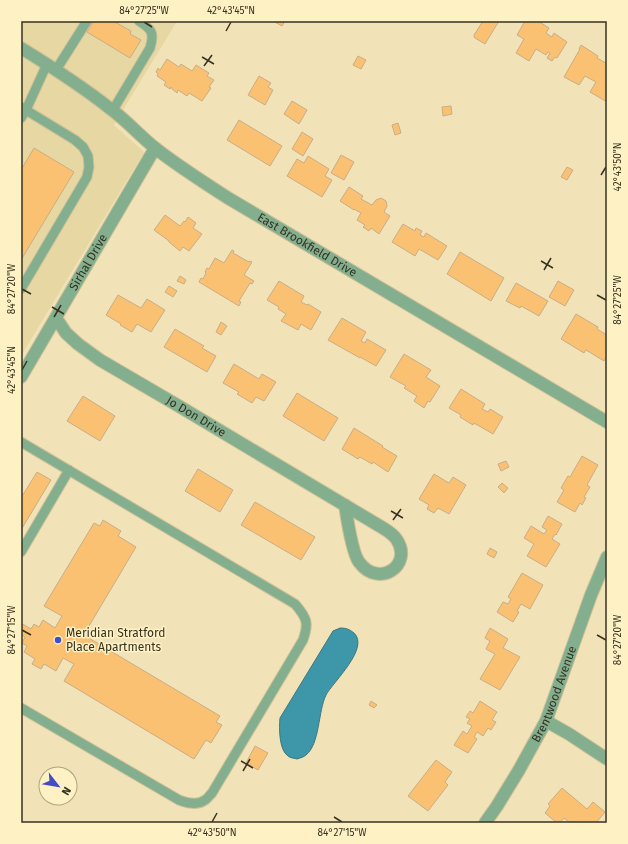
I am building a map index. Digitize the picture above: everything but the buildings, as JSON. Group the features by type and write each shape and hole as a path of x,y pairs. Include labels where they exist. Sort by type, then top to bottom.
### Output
{"street":[{"name":"East Brookfield Drive","path":"21,48 52,67 113,110 155,148 228,198 607,422"},
{"name":"Sirhal Drive","path":"21,377 24,364 56,318 155,148"},
{"name":"Jo Don Drive","path":"56,318 66,333 100,360 177,405 345,505 391,533 397,540 401,555 399,563 388,573 373,574 358,562 345,505"},
{"name":"Brentwood Avenue","path":"485,823 519,770 546,721 586,610 607,557"},
{"path":"546,721 607,759"}],"lane":[{"path":"21,118 24,108 52,67 87,21"},
{"path":"113,110 150,48 153,39 152,32 147,26 139,21"},
{"path":"21,289 87,177 89,167 88,156 83,147 75,140 24,108"},
{"path":"21,442 295,604 306,621 306,630 303,640 212,793 205,800 197,803 188,803 179,800 21,708"},
{"path":"21,552 69,470"}],"shaded area":[{"path":"21,21 177,21 114,125 144,152 21,356"}],"water":[{"path":"340,628 351,631 358,639 354,656 326,695 311,750 301,758 297,759 290,757 285,753 281,744 280,718 333,631"}],"place":[{"name":"Meridian Stratford Place Apartments","path":"58,640"}]}
